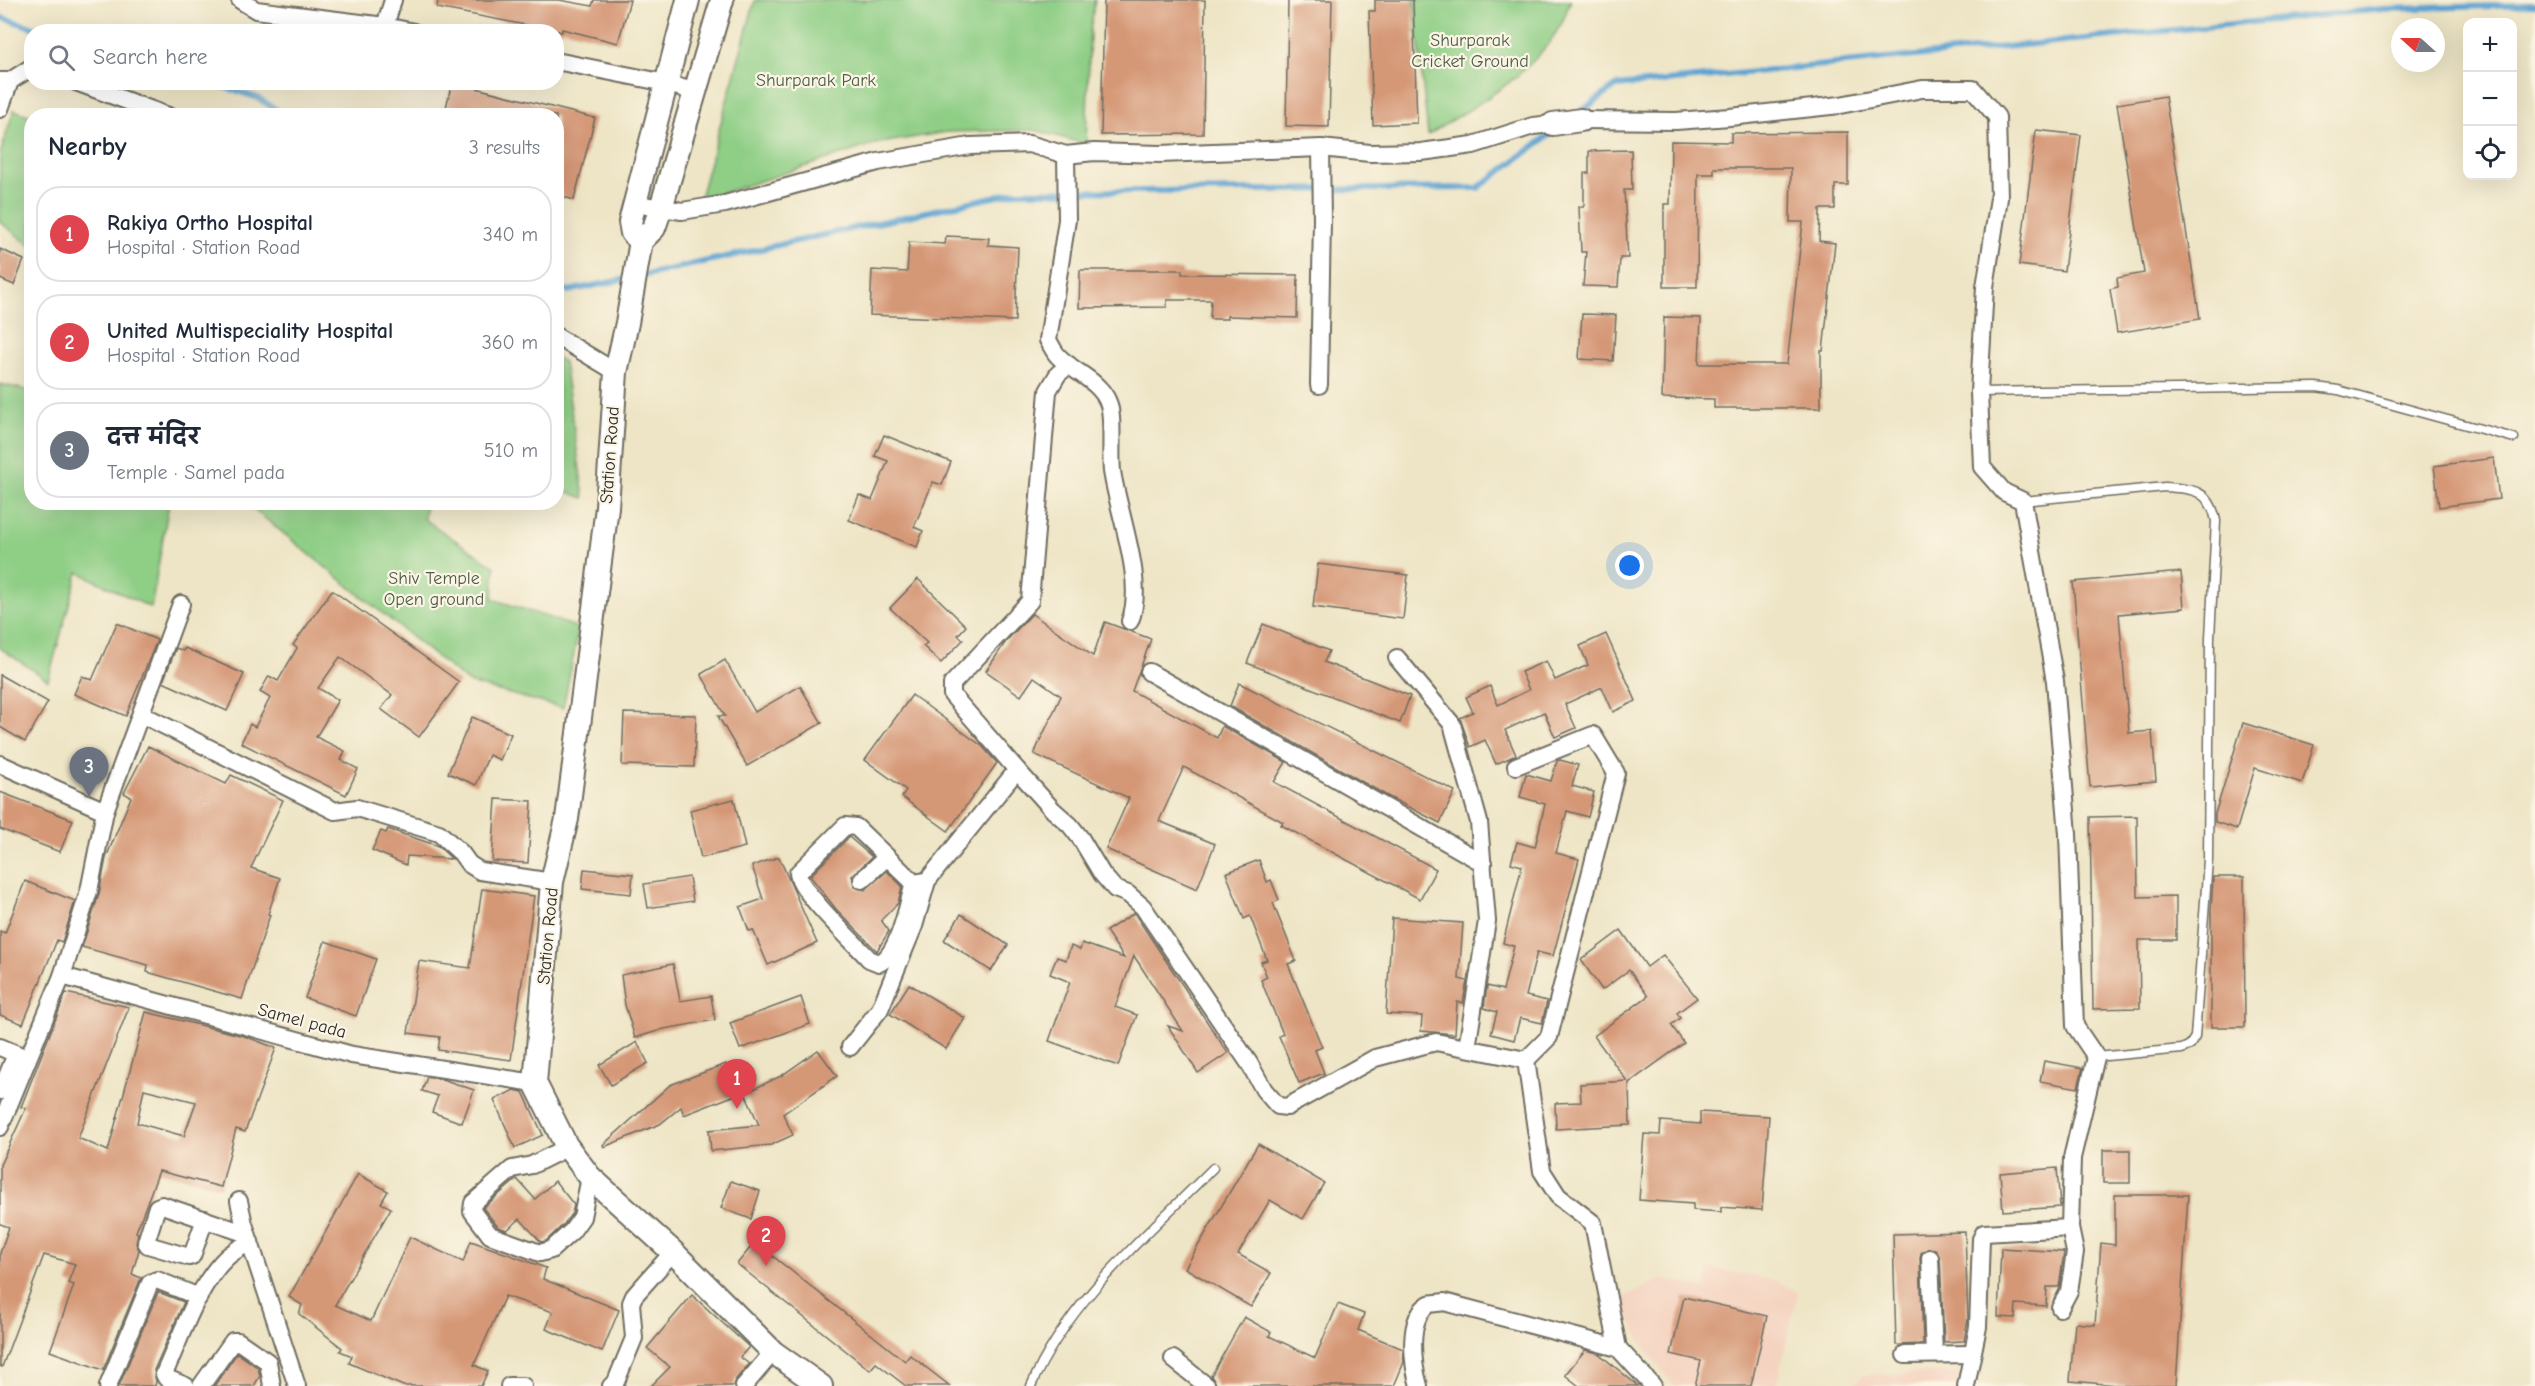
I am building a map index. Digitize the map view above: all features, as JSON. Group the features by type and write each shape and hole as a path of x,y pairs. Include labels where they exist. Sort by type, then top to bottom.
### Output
{"main road":[{"path":"688,0 631,229 640,245 654,228 661,208 722,0"},
{"path":"1553,124 1581,120"},
{"name":"Station Road","path":"535,1083 552,882 567,819 606,519 616,372 640,245"},
{"path":"535,1083 568,1147 590,1177 673,1252 773,1352 821,1386"}],"street":[{"path":"240,0 256,10 370,24"},
{"path":"387,24 393,0"},
{"path":"564,63 666,83 695,92"},
{"path":"0,109 5,81 24,71"},
{"path":"1581,120 1676,121 1730,117 1840,105 1922,89 1973,89 1997,117 2000,198 1985,287 1979,392 1982,467 2004,492 2023,501 2055,681 2068,834 2075,1026 2096,1057 2072,1158 2070,1228 2075,1252 2069,1291 2060,1308"},
{"path":"98,90 146,108"},
{"path":"636,204 682,211 725,204 878,162 970,146 1029,144 1066,160 1094,152 1160,154 1321,148 1370,153 1420,152 1473,145 1533,126 1553,124"},
{"path":"1319,385 1321,148"},
{"path":"1066,160 1067,220 1048,340 1057,356 1094,383 1109,403 1112,471 1133,578 1135,609 1130,621"},
{"path":"564,341 616,372"},
{"path":"1070,365 1058,374 1048,391 1030,601 952,684 952,695 1053,810 1082,838 1101,874 1115,889 1128,894 1143,907 1250,1064 1264,1090 1278,1106 1287,1107 1375,1058 1436,1042 1526,1060"},
{"path":"1,1092 22,1056 62,976 89,891 105,811 181,604"},
{"path":"1397,658 1452,724 1479,822 1487,921 1467,1048"},
{"path":"1149,672 1483,863"},
{"path":"141,714 335,811 357,808 439,834 461,853 469,864 480,871 552,882"},
{"path":"1516,766 1593,735 1616,773 1549,1037 1526,1060"},
{"path":"0,764 105,811"},
{"path":"921,882 887,857 856,827 845,826 798,873 798,880 869,959 879,963 887,960 895,947 921,882 1017,770"},
{"path":"862,880 887,857"},
{"path":"850,1047 880,1008 914,926 921,882"},
{"name":"Samel pada","path":"62,976 352,1055 535,1083"},
{"path":"0,1047 22,1056"},
{"path":"0,1127 22,1056"},
{"path":"1526,1060 1542,1171 1558,1196 1593,1223 1618,1348 1653,1386"},
{"path":"568,1147 532,1165 512,1169 473,1203 472,1211 490,1235 540,1253 551,1250 572,1231 582,1217 590,1177"},
{"path":"239,1201 296,1382 279,1386"},
{"path":"205,1220 249,1238"},
{"path":"1966,1386 1978,1327 1981,1239 1984,1233 2070,1228"},
{"path":"186,1386 166,1378 164,1374 199,1297 221,1263 249,1238"},
{"path":"611,1386 615,1384 634,1338 631,1304 634,1296 673,1252"},
{"path":"1930,1258 1934,1354"},
{"path":"108,1386 150,1283 157,1280 199,1297"},
{"path":"1419,1386 1413,1361 1413,1340 1420,1314 1430,1304 1443,1302 1618,1348"},
{"path":"201,1386 232,1341 237,1341 268,1362 272,1386"},
{"path":"744,1386 773,1352"},
{"path":"1905,1355 1971,1354"},
{"path":"1173,1359 1207,1386"},
{"path":"509,1386 523,1386"}],"lane":[{"path":"1979,392 2316,387 2338,390 2514,438"},
{"path":"2023,501 2165,487 2186,488 2202,494 2213,504 2216,521 2210,638 2208,860 2195,1037 2190,1045 2182,1049 2096,1057"},
{"path":"1031,1386 1061,1330 1093,1290 1213,1168"}],"shaded area":[{"path":"1709,1268 1775,1280 1798,1292 1776,1386 1674,1386 1644,1347 1619,1299 1662,1279 1706,1288"},
{"path":"1959,1372 1958,1386 1854,1386 1862,1375"}],"green space":[{"name":"Shurparak Park","path":"755,0 1095,0 1090,31 1086,144 1034,130 947,132 874,144 699,201"},
{"name":"Shurparak Cricket Ground","path":"1414,0 1571,0 1560,26 1534,60 1483,101 1428,135"},
{"path":"14,110 24,114 24,241 0,222 0,154"},
{"path":"564,362 584,498 564,491"},
{"path":"0,384 24,389 24,510 168,510 151,608 78,572 48,680 0,648"},
{"name":"Shiv Temple Open ground","path":"255,510 425,510 424,519 495,567 493,599 579,628 563,708 469,683"}],"building":[{"path":"438,0 559,0 592,6 594,0 630,0 618,43 564,30 564,24 520,24 437,8"},
{"path":"1104,0 1205,0 1203,134 1101,135"},
{"path":"1288,0 1332,0 1329,127 1286,126"},
{"path":"1375,0 1413,0 1417,123 1373,125 1369,11 1375,11"},
{"path":"450,90 484,90 555,108 446,108"},
{"path":"2165,96 2200,319 2117,333 2110,289 2118,287 2117,278 2144,273 2117,104"},
{"path":"564,110 595,118 574,200 564,197"},
{"path":"2036,130 2081,135 2064,271 2019,265"},
{"path":"1848,132 1848,185 1835,185 1835,209 1820,209 1819,241 1835,243 1823,351 1821,351 1821,408 1714,408 1714,399 1662,398 1664,317 1701,318 1699,364 1787,364 1803,222 1790,222 1791,168 1714,168 1714,174 1698,174 1697,287 1664,287 1664,204 1670,204 1671,141 1731,142 1731,133"},
{"path":"1631,150 1632,190 1624,190 1628,258 1620,258 1618,287 1583,286 1586,252 1581,252 1579,207 1584,207 1584,173 1589,173 1589,151"},
{"path":"946,236 989,238 988,245 1018,247 1015,321 870,315 872,270 907,272 909,242 945,244"},
{"path":"0,249 24,260 14,285 0,279"},
{"path":"1080,270 1182,270 1182,274 1298,275 1297,318 1227,316 1227,319 1210,319 1211,300 1167,300 1167,307 1079,308"},
{"path":"1582,314 1616,315 1613,361 1579,359"},
{"path":"884,435 951,462 942,485 933,482 914,527 923,531 917,547 849,520 859,495 872,500 888,461 875,456"},
{"path":"2494,458 2499,499 2439,507 2434,466"},
{"path":"1318,564 1408,575 1403,619 1313,607"},
{"path":"2181,572 2184,608 2119,614 2129,733 2152,731 2156,781 2090,787 2073,582"},
{"path":"918,579 966,626 958,635 963,640 941,663 923,646 927,643 890,608"},
{"path":"332,590 459,682 419,737 381,709 392,695 340,657 318,688 338,700 316,737 345,751 341,760 358,769 346,795 241,743 250,724 255,727 270,698 260,692 269,676 278,681 297,648 293,645"},
{"path":"1032,614 1093,656 1105,622 1151,639 1132,691 1217,738 1222,726 1286,762 1274,782 1436,869 1420,899 1281,825 1283,822 1184,767 1159,821 1215,844 1197,889 1106,849 1129,798 1034,754 1061,696 1034,677 1021,696 986,671 1007,640"},
{"path":"117,623 157,640 126,716 74,694 82,676 92,680"},
{"path":"1263,624 1329,651 1324,662 1410,696 1400,723 1247,663"},
{"path":"1606,634 1636,701 1613,712 1602,687 1565,704 1576,728 1555,737 1544,712 1505,730 1516,755 1496,764 1485,740 1470,747 1460,718 1473,712 1466,697 1490,686 1498,705 1529,690 1521,672 1546,661 1555,680 1588,665 1580,646"},
{"path":"176,648 183,651 185,648 244,674 227,711 163,682"},
{"path":"725,660 755,712 800,686 822,723 747,766 718,716 725,716 701,674"},
{"path":"0,675 48,702 25,742 0,727"},
{"path":"1239,683 1455,791 1440,823 1389,797 1230,706"},
{"path":"912,695 982,746 997,763 948,831 902,797 906,790 865,760"},
{"path":"624,713 696,715 694,767 622,765"},
{"path":"472,717 511,734 500,760 489,755 476,785 448,773"},
{"path":"2243,723 2314,745 2302,783 2255,768 2237,829 2215,822 2215,814"},
{"path":"148,746 226,784 231,775 283,800 251,868 280,878 242,999 147,972 148,965 82,947 99,894 106,858 131,797 124,793"},
{"path":"1557,761 1578,765 1572,786 1594,792 1588,817 1567,811 1556,853 1579,859 1553,956 1537,952 1526,996 1547,1001 1542,1023 1520,1018 1514,1040 1491,1034 1497,1012 1484,1008 1487,986 1503,990 1514,946 1503,943 1522,866 1511,863 1517,842 1535,847 1545,804 1520,797 1526,774 1551,781"},
{"path":"0,792 73,820 60,852 0,829"},
{"path":"496,799 532,801 528,863 492,861"},
{"path":"734,799 745,847 701,858 690,810"},
{"path":"2137,816 2138,897 2176,896 2176,940 2139,940 2140,1008 2093,1009 2090,817"},
{"path":"388,829 438,846 452,859 407,856 406,865 372,850 381,831 386,833"},
{"path":"849,837 872,857 852,876 855,887 865,890 887,871 902,886 898,903 881,920 889,931 877,951 836,909 810,876"},
{"path":"779,857 817,943 768,965 753,930 749,931 740,907 763,899 752,866"},
{"path":"1259,860 1267,882 1271,880 1279,900 1273,903 1296,961 1288,964 1322,1047 1315,1050 1324,1073 1299,1083 1279,1036 1283,1034 1261,980 1267,977 1261,962 1267,960 1250,916 1244,919 1226,873"},
{"path":"584,869 633,874 631,894 582,889"},
{"path":"689,877 693,901 648,908 644,884"},
{"path":"2213,877 2244,877 2245,1027 2211,1027"},
{"path":"25,881 75,901 62,942 57,940 23,1024 0,1015 0,931 5,933"},
{"path":"482,889 534,896 511,1060 438,1050 440,1037 408,1033 419,961 470,968"},
{"path":"1134,913 1228,1053 1198,1073 1168,1026 1183,1031 1134,956 1115,1007 1137,1015 1118,1066 1049,1041 1070,982 1050,974 1057,957 1066,960 1071,946 1080,950 1082,943 1124,958 1106,931"},
{"path":"961,914 1008,945 991,971 944,940"},
{"path":"1392,918 1463,923 1459,979 1467,981 1463,1003 1457,1002 1455,1034 1421,1031 1422,1016 1386,1014"},
{"path":"1621,930 1647,967 1663,955 1697,998 1677,1013 1680,1018 1671,1025 1684,1043 1629,1083 1630,1125 1556,1129 1555,1103 1581,1102 1580,1084 1627,1081 1594,1036 1648,996 1629,970 1602,990 1581,960"},
{"path":"325,941 376,959 356,1016 305,998"},
{"path":"673,964 680,1001 711,996 715,1020 664,1029 635,1038 625,1005 621,975"},
{"path":"909,984 965,1018 946,1049 890,1014"},
{"path":"66,993 129,1007 78,1138 108,1151 146,1012 244,1036 276,1048 245,1132 236,1129 221,1187 159,1171 136,1232 138,1233 136,1244 139,1250 132,1274 141,1278 103,1370 50,1351 74,1285 68,1283 75,1264 44,1255 2,1367 0,1366 0,1253 9,1227 0,1224 0,1165 26,1108 21,1107","holes":["144,1089 196,1102 184,1136 137,1123"]},
{"path":"801,997 810,1024 740,1049 730,1023"},
{"path":"637,1042 648,1063 611,1085 599,1065"},
{"path":"818,1050 837,1076 783,1114 793,1135 771,1145 711,1151 709,1130 759,1125 745,1093 781,1076"},
{"path":"2044,1061 2083,1068 2078,1088 2040,1081"},
{"path":"726,1064 738,1094 684,1115 681,1107 660,1124 604,1147 603,1145 670,1085"},
{"path":"427,1077 445,1080 474,1090 462,1123 432,1112 438,1096 422,1091"},
{"path":"514,1090 523,1092 543,1135 515,1148 494,1100"},
{"path":"1700,1112 1769,1116 1762,1210 1721,1207 1721,1212 1693,1210 1693,1204 1639,1200 1644,1134 1660,1135 1661,1121 1700,1124"},
{"path":"1258,1144 1324,1183 1303,1219 1270,1200 1238,1254 1271,1273 1251,1307 1185,1268"},
{"path":"2103,1150 2130,1150 2130,1183 2103,1183"},
{"path":"2057,1168 2060,1207 2003,1211 2000,1173"},
{"path":"358,1174 388,1191 381,1203 391,1208 335,1305 371,1321 410,1237 463,1262 471,1241 546,1268 543,1279 619,1310 602,1352 546,1329 553,1312 505,1296 474,1365 488,1371 481,1386 403,1386 349,1363 352,1356 340,1351 342,1348 299,1314 302,1305 289,1297"},
{"path":"517,1179 535,1199 555,1181 574,1205 572,1213 564,1224 546,1241 541,1242 520,1219 507,1230 498,1227 483,1208"},
{"path":"731,1181 760,1191 751,1219 721,1208"},
{"path":"2115,1195 2188,1195 2176,1386 2130,1386 2070,1381 2075,1323 2095,1325 2101,1243 2115,1245"},
{"path":"1965,1232 1968,1320 1964,1341 1944,1342 1940,1258 1935,1249 1929,1248 1921,1253 1920,1258 1923,1344 1896,1345 1893,1234"},
{"path":"755,1242 905,1361 910,1355 950,1386 906,1386 876,1363 870,1370 737,1264"},
{"path":"2001,1248 2064,1252 2059,1287 2047,1287 2046,1306 2016,1304 2015,1318 1998,1317"},
{"path":"158,1292 184,1302 154,1370 155,1386 119,1386"},
{"path":"692,1295 749,1347 740,1357 749,1364 736,1379 734,1386 651,1386 670,1367 647,1348"},
{"path":"1684,1297 1767,1316 1751,1386 1695,1386 1701,1361 1671,1354"},
{"path":"1338,1304 1364,1314 1358,1330 1403,1349 1404,1362 1394,1386 1217,1386 1211,1376 1244,1317 1271,1332 1269,1336 1315,1358"},
{"path":"1585,1350 1598,1353 1638,1386 1579,1386 1565,1375"},
{"path":"237,1353 258,1368 260,1376 254,1386 214,1386"}],"waterway":[{"path":"1579,113 1616,86 2383,9 2535,5"},
{"path":"0,17 24,25"},
{"path":"233,90 258,98 274,108"},
{"path":"641,276 1015,192 1478,188 1556,130"},
{"path":"564,289 568,291 631,278"}],"place":[{"name":"दत्त मंदिर","path":"89,797"},
{"name":"Rakiya Ortho Hospital","path":"737,1109"},
{"name":"United Multispeciality Hospital","path":"766,1266"}]}
